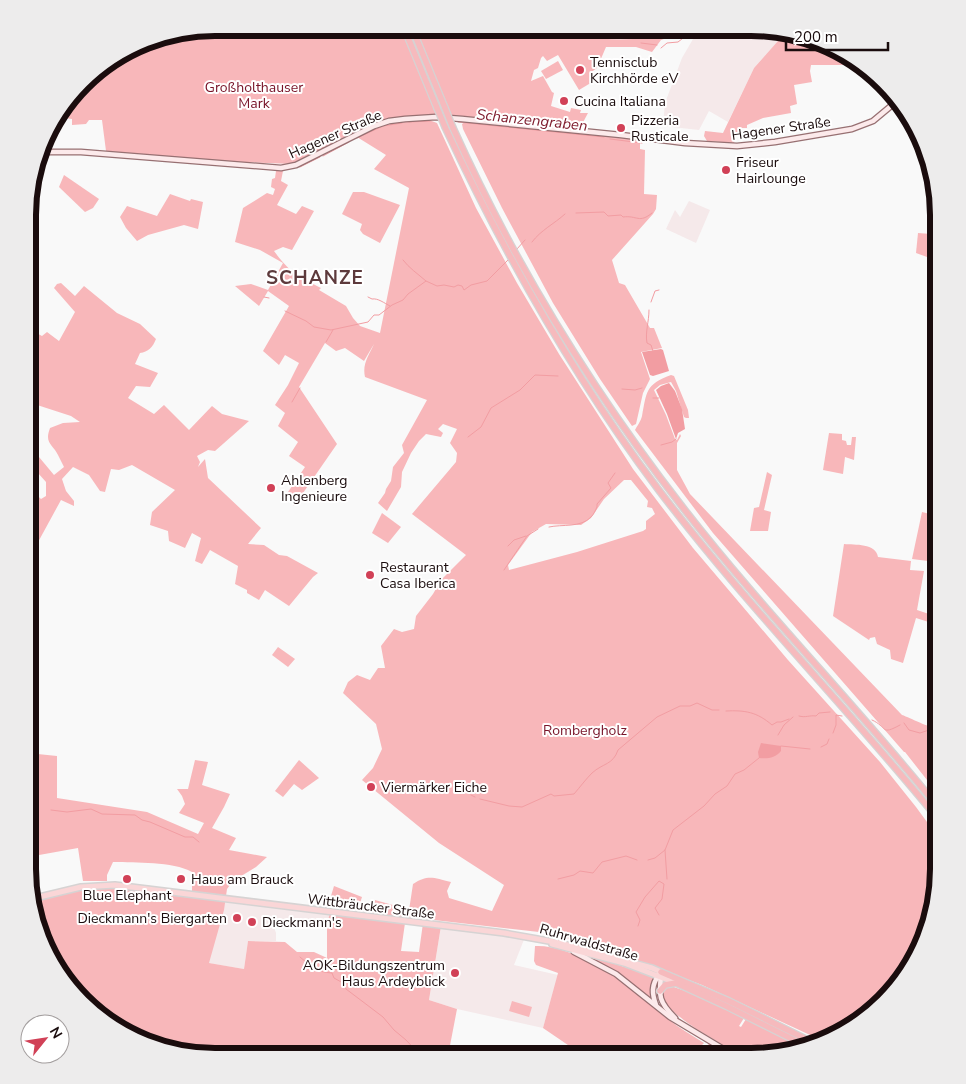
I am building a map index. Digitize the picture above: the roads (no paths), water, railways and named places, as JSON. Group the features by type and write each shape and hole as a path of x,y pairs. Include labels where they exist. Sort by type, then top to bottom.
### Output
{"highway":[{"path":"407,37 436,108 494,230 521,280 570,362 618,434 696,538 930,809"},
{"path":"416,37 453,128 485,196 575,354 624,428 711,543 930,798"},
{"path":"921,798 930,813"},
{"name":"Ruhrwaldstraße","path":"660,975 729,1001 806,1039"},
{"path":"660,991 665,985 676,983"},
{"name":"Ruhrwaldstraße","path":"676,983 798,1042"}],"main road":[{"name":"Hagener Straße","path":"48,152 281,168 296,165 374,126 389,121 436,117 615,134 685,143 737,146 775,142 852,129 873,121 892,105"},
{"name":"Wittbräucker Straße","path":"39,897 81,887 116,885 486,930 530,938"},
{"name":"Ruhrwaldstraße","path":"530,938 624,963 660,975"},
{"name":"Ruhrwaldstraße","path":"530,938 591,950 643,965 676,983"},
{"path":"566,948 616,974 670,1017 721,1047"},
{"path":"656,1007 653,990 654,984 660,975"},
{"path":"660,975 660,998 662,1004 678,1020"}],"waterway":[{"path":"661,48 667,43 678,42 686,36"},
{"path":"641,43 657,45"},
{"name":"Schanzengraben","path":"409,122 430,121"},
{"name":"Schanzengraben","path":"458,122 604,137"},
{"name":"Schanzengraben","path":"357,138 383,126 402,123"},
{"name":"Schanzengraben","path":"610,139 642,143"},
{"name":"Schanzengraben","path":"323,156 349,142"},
{"name":"Schanzengraben","path":"300,167 320,157"},
{"path":"576,213 604,212 608,216 621,215 623,217 641,219 652,213"},
{"path":"532,242 539,234 565,214"},
{"path":"517,249 525,240"},
{"path":"403,260 426,281"},
{"path":"285,311 314,327 331,330 368,322 374,315 379,315 392,305 403,300 426,281 437,286 454,287 458,285 462,286 464,290 471,285 487,281 508,260"},
{"path":"651,302 655,291 659,290"},
{"path":"264,297 269,298"},
{"path":"368,297 390,306"},
{"path":"649,310 647,343 651,345 653,351"},
{"path":"326,342 333,330"},
{"path":"468,437 481,427 491,408 520,390 535,375 558,376"},
{"path":"292,402 300,388"},
{"path":"622,389 635,390 642,388"},
{"path":"653,398 659,398"},
{"path":"661,445 676,439"},
{"path":"549,527 582,523 591,517 597,504 611,488 608,483 615,473"},
{"path":"504,570 527,536 538,529"},
{"path":"508,546 514,540 526,536"},
{"path":"480,799 522,807 551,794 554,796 574,794 592,773 613,759 618,750 657,717 680,706 690,706 697,703 712,710 719,710"},
{"path":"726,711 751,713 772,725 789,719"},
{"path":"799,716 816,716 819,713 830,712"},
{"path":"833,733 836,725 836,715 842,716"},
{"path":"778,735 784,725 793,717"},
{"path":"872,720 887,730 900,725"},
{"path":"904,723 909,730 920,733 930,730"},
{"path":"821,747 827,744 829,739"},
{"path":"781,746 810,749"},
{"path":"648,860 655,858 665,850 673,830 727,786 735,774 744,770 759,758"},
{"path":"471,795 475,797"},
{"path":"51,810 67,812 91,809 102,814 135,815 142,820 185,837 193,837 199,842"},
{"path":"665,850 667,879"},
{"path":"558,879 574,875 580,871 593,873 602,862 626,856 637,860"},
{"path":"638,926 640,920 636,912 645,897 659,881 664,884 662,899 655,908 659,915"},
{"path":"300,957 318,970 332,973 334,978 343,983 346,989 383,1017 413,1048"}],"railway":[{"path":"594,36 614,38 641,36"}],"place":[{"name":"Tennisclub Kirchhörde eV","path":"580,70"},
{"name":"Cucina Italiana","path":"564,101"},
{"name":"Pizzeria Rusticale","path":"621,128"},
{"name":"Friseur Hairlounge","path":"726,170"},
{"name":"Ahlenberg Ingenieure","path":"271,488"},
{"name":"Restaurant Casa Iberica","path":"370,575"},
{"name":"Viermärker Eiche","path":"371,787"},
{"name":"Blue Elephant","path":"127,879"},
{"name":"Haus am Brauck","path":"181,879"},
{"name":"Dieckmann's Biergarten","path":"237,918"},
{"name":"Dieckmann's","path":"252,922"},
{"name":"AOK-Bildungszentrum Haus Ardeyblick","path":"455,973"}],"district":[{"name":"SCHANZE","path":"315,277"}],"park label":[{"name":"Großholthauser Mark","path":"254,95"},
{"name":"Rombergholz","path":"585,730"}]}
